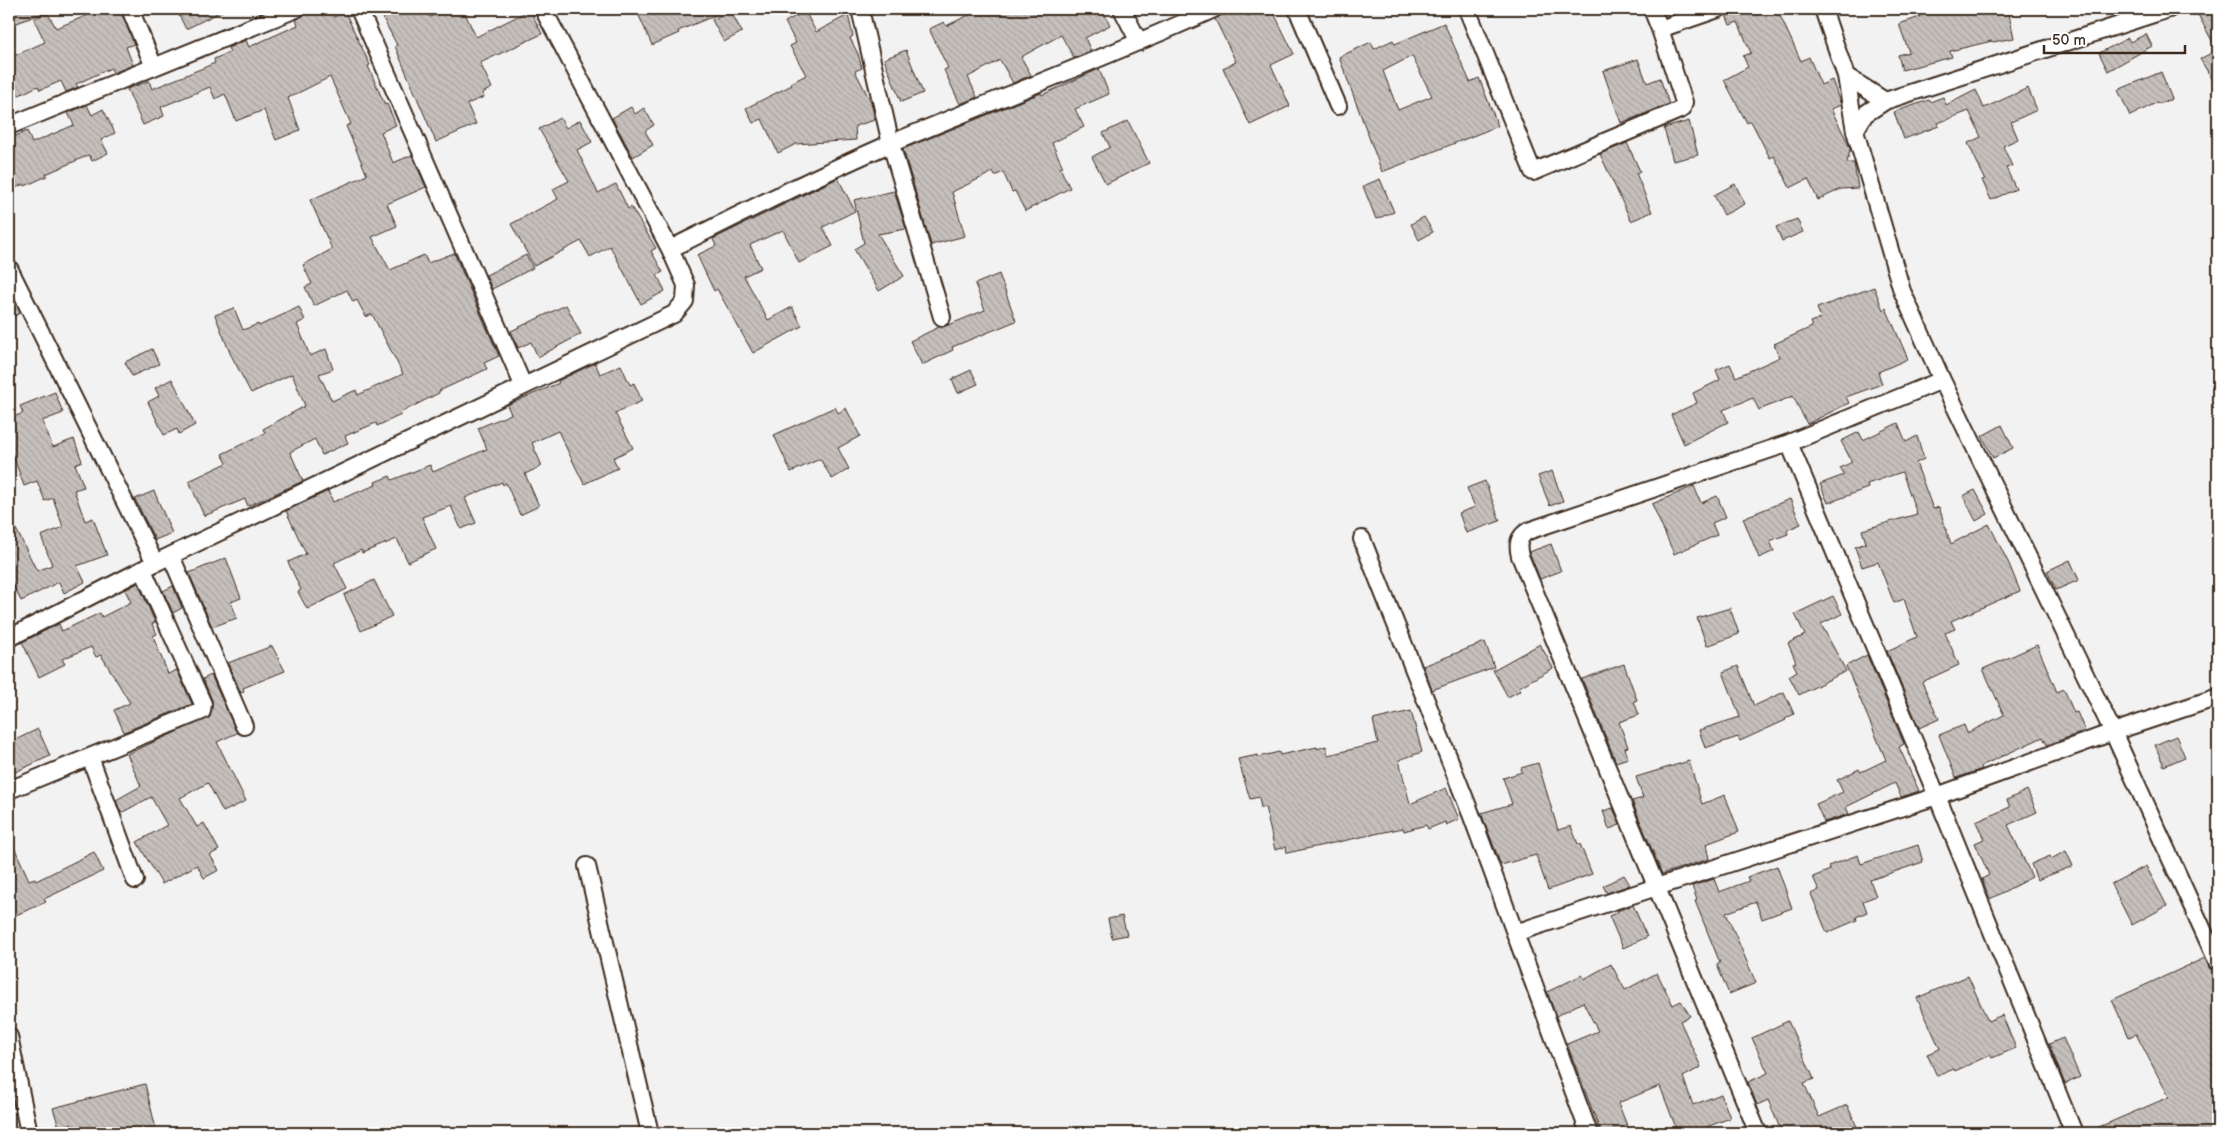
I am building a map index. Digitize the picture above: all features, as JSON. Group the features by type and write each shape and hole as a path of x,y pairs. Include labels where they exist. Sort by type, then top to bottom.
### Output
{"street":[{"path":"130,9 154,67"},
{"path":"9,126 296,9"},
{"path":"359,9 524,385"},
{"path":"9,638 149,566 674,314 685,301 686,285 670,249 543,9"},
{"path":"860,9 891,144 942,318"},
{"path":"1122,9 1139,42"},
{"path":"670,249 796,187 891,144 1139,42 1214,9"},
{"path":"1297,9 1338,106"},
{"path":"1468,9 1534,172 1682,109 1684,102 1652,9"},
{"path":"1660,29 1718,9"},
{"path":"1822,9 1846,76 1855,131 1902,291 1942,380 2113,732 2218,963"},
{"path":"1855,131 1865,114 1885,101 2168,9"},
{"path":"1846,76 1885,101"},
{"path":"9,268 149,566 203,708 202,711 193,716 9,790"},
{"path":"1758,1133 1520,556 1519,541 1522,535 1528,531 1789,443 1942,380"},
{"path":"1789,443 1937,796 2074,1133"},
{"path":"1362,539 1471,814 1589,1133"},
{"path":"170,556 244,726"},
{"path":"1515,933 1937,796 2113,732 2218,697"},
{"path":"90,757 135,880"},
{"path":"587,866 650,1133"},
{"path":"9,1036 29,1133"}],"building":[{"path":"9,9 51,9 51,10 9,26"},
{"path":"103,9 120,9 134,44 126,47 133,65 113,73 111,68 76,84 78,87 66,92 61,81 40,90 38,86 9,100 9,58 45,42 34,19 47,12 56,28"},
{"path":"176,9 226,9 186,29"},
{"path":"313,9 330,9 334,17 345,12 370,65 368,66 385,105 387,104 396,125 381,132 393,163 412,155 426,187 387,204 397,226 372,237 390,270 424,255 428,263 454,253 499,356 484,363 487,369 439,391 439,393 400,413 401,415 377,426 376,423 345,436 348,443 322,455 315,439 290,452 303,481 248,506 245,499 204,516 189,481 227,463 222,454 265,433 263,429 305,406 292,374 251,393 230,353 215,315 234,308 243,330 258,324 259,326 299,307 305,320 297,324 310,356 326,349 333,369 319,374 332,401 356,390 358,395 403,374 372,314 366,317 357,300 353,302 347,290 314,306 305,287 312,284 303,265 332,249 310,200 367,175 346,126 351,124 330,77 288,98 300,130 276,140 264,110 236,121 225,94 215,99 210,87 161,107 164,116 143,125 127,89 149,81 152,89 215,63 214,59 230,52 228,48 246,40 249,47 298,25 296,20"},
{"path":"378,9 426,9 430,17 448,9 463,9 476,37 530,10 542,34 480,63 492,88 482,93 484,97 467,104 476,124 436,142 395,46 397,45"},
{"path":"636,9 730,9 678,31 679,33 652,45"},
{"path":"981,9 1102,9 1110,25 1085,38 1091,51 1074,58 1061,35 1021,57 1031,75 1013,83 1000,60 968,77 977,97 960,104 944,70 948,68 929,29 944,22 946,26"},
{"path":"1227,9 1245,9 1248,16 1264,9 1272,9 1294,54 1271,65 1290,106 1250,125 1223,68 1236,62 1215,19"},
{"path":"1728,9 1777,9 1801,61 1809,57 1821,85 1832,80 1841,105 1831,109 1848,143 1850,149 1847,163 1854,163 1858,188 1841,189 1818,200 1808,179 1790,188 1774,156 1770,158 1751,121 1747,123 1724,80 1748,67 1743,56 1751,53 1738,22 1730,25 1726,15"},
{"path":"1943,9 2008,9 2014,38 1950,51 1952,57 1902,70 1898,55 1909,52 1899,24 1920,17 1919,15"},
{"path":"2195,9 2215,9 2218,15 2218,89 2200,59 2217,50"},
{"path":"730,10 742,32 724,42 712,20"},
{"path":"805,11 816,32 848,15 853,36 850,38 862,68 855,71 871,102 875,120 855,126 856,140 796,144 778,153 762,119 753,123 746,108 792,85 791,83 806,75 790,46 796,43 785,22"},
{"path":"1444,23 1470,82 1479,78 1498,126 1382,172 1339,57 1371,42 1374,49 1393,40 1395,44","holes":["1412,56 1432,96 1398,110 1383,71"]},
{"path":"2146,34 2152,46 2108,71 2099,53 2128,38 2130,42"},
{"path":"906,50 923,93 901,102 884,59"},
{"path":"1638,59 1647,83 1660,78 1669,104 1621,123 1603,71"},
{"path":"1099,69 1109,94 1075,109 1084,127 1052,143 1063,167 1060,168 1070,188 1025,211 1015,191 1012,192 1003,172 995,176 993,172 952,192 965,236 931,245 903,149 1041,93 1042,95"},
{"path":"2161,72 2172,99 2159,104 2158,102 2130,116 2118,90"},
{"path":"2028,88 2037,110 2011,122 2018,139 2003,146 2012,166 2006,168 2016,189 1991,200 1982,180 1985,179 1968,143 1981,137 1969,111 1938,123 1939,126 1904,139 1894,112 1943,97 1946,105 1976,90 1984,108"},
{"path":"87,105 92,115 103,109 115,133 101,140 108,153 92,161 89,155 46,174 47,176 25,186 24,184 9,191 9,139 27,131 32,143 74,125 68,113"},
{"path":"631,107 635,114 644,108 654,125 645,131 653,145 633,157 612,118"},
{"path":"560,118 566,128 580,120 592,142 577,150 598,193 616,184 628,209 631,207 656,248 651,251 663,272 657,275 665,291 641,304 610,246 590,257 581,241 534,266 511,224 558,199 553,189 569,181 539,129"},
{"path":"1128,121 1149,163 1106,184 1092,157 1110,147 1103,133"},
{"path":"1689,121 1698,155 1673,161 1664,128"},
{"path":"1627,143 1640,171 1636,173 1652,212 1631,221 1600,154"},
{"path":"838,178 855,211 823,227 833,246 799,263 783,230 750,245 761,268 744,276 768,320 792,307 802,326 753,353 717,289 714,291 697,255 716,246 713,239"},
{"path":"1380,179 1394,212 1376,219 1363,186"},
{"path":"1735,184 1745,204 1724,215 1714,195"},
{"path":"894,191 906,229 878,234 904,276 879,291 854,249 864,243 854,200"},
{"path":"1424,217 1433,232 1419,240 1411,224"},
{"path":"1797,219 1803,232 1782,241 1776,227"},
{"path":"526,255 533,268 492,289 486,275"},
{"path":"999,274 1016,321 952,347 953,350 922,365 910,341 939,327 941,328 985,310 975,284"},
{"path":"1874,287 1883,310 1886,308 1908,359 1878,372 1882,384 1846,397 1849,403 1807,424 1793,396 1759,410 1753,398 1723,410 1728,422 1684,444 1671,415 1697,403 1693,393 1720,380 1716,370 1730,364 1736,377 1780,357 1774,344 1812,327 1810,322 1821,318 1817,308"},
{"path":"14,300 20,313 9,319 9,303"},
{"path":"566,305 581,334 538,357 531,342 518,348 511,331"},
{"path":"152,349 159,364 132,376 125,362"},
{"path":"595,363 600,374 621,365 630,385 634,383 642,401 615,413 633,448 613,458 618,468 584,484 558,431 532,443 542,466 525,474 539,506 520,515 506,483 503,485 502,482 465,498 476,523 461,529 451,506 422,517 436,549 408,562 397,539 362,553 361,550 334,563 347,589 307,609 298,592 301,590 288,562 306,554 286,511 328,491 333,502 376,485 375,482 390,476 392,480 430,465 433,472 487,449 478,428 511,414 507,405 559,383 558,381"},
{"path":"971,370 978,384 958,393 952,379"},
{"path":"172,379 195,425 179,434 177,429 164,435 148,402 159,396 155,388"},
{"path":"55,392 63,413 42,421 53,447 74,439 82,461 75,464 84,487 74,490 85,521 93,518 107,555 77,566 85,582 64,593 59,582 21,601 9,576 9,515 37,571 52,565 41,536 63,527 53,498 45,501 37,481 24,486 9,444 9,419 23,413 20,406"},
{"path":"835,407 838,413 846,408 860,436 838,448 849,469 832,479 820,459 791,472 774,435"},
{"path":"1898,423 1906,442 1917,436 1924,459 1916,463 1933,509 1939,507 1951,544 1989,524 2020,591 1951,621 1955,629 1945,633 1959,665 1922,682 1939,719 1919,728 1887,651 1917,637 1904,599 1894,603 1878,562 1862,567 1855,547 1866,543 1862,530 1917,514 1902,472 1867,484 1868,488 1828,503 1820,484 1844,475 1840,468 1852,462 1841,441 1859,432 1863,440"},
{"path":"2002,425 2013,448 1993,458 1982,436"},
{"path":"1552,471 1563,501 1550,506 1538,476"},
{"path":"1485,481 1500,521 1466,533 1459,513 1475,507 1467,488"},
{"path":"1694,486 1701,503 1717,496 1726,517 1712,523 1717,535 1674,554 1652,504"},
{"path":"1975,490 1988,514 1976,521 1963,496"},
{"path":"154,491 172,533 155,540 135,499"},
{"path":"1790,499 1801,524 1787,530 1788,534 1770,541 1774,551 1759,558 1743,518"},
{"path":"1551,544 1561,571 1540,579 1529,552"},
{"path":"226,558 241,598 231,602 237,618 212,627 189,573"},
{"path":"2070,560 2079,580 2056,590 2047,571"},
{"path":"374,580 392,616 361,631 344,595"},
{"path":"138,583 155,622 152,624 157,634 153,636 168,674 177,670 192,704 124,732 114,710 130,703 101,655 96,657 91,647 62,659 65,664 39,677 22,642 59,624 62,631 100,613 102,617 131,602 125,590"},
{"path":"173,586 182,608 173,613 163,591"},
{"path":"1833,596 1842,614 1821,624 1846,671 1799,695 1789,676 1797,671 1793,663 1796,662 1788,643 1805,635 1795,614"},
{"path":"1730,608 1739,634 1707,646 1697,618"},
{"path":"1485,642 1494,667 1432,690 1423,666"},
{"path":"1540,644 1553,668 1519,687 1521,690 1508,697 1493,670"},
{"path":"2037,645 2057,692 2064,689 2074,713 2077,712 2085,731 2047,745 2043,737 1981,766 1982,769 1956,778 1939,735 1964,725 1967,733 2004,715 1983,669"},
{"path":"272,646 285,671 243,688 244,691 241,693 228,663"},
{"path":"1867,655 1904,744 1899,747 1919,791 1901,797 1895,783 1846,807 1849,814 1824,822 1816,804 1843,792 1837,780 1859,769 1861,772 1886,760 1846,666"},
{"path":"1624,664 1637,700 1634,701 1639,715 1619,722 1628,747 1625,748 1628,758 1616,762 1582,679"},
{"path":"1738,666 1754,706 1784,692 1794,714 1786,720 1740,741 1738,737 1705,748 1699,730 1740,717 1723,672"},
{"path":"211,675 237,733 217,742 246,801 223,812 208,783 180,798 197,827 204,823 219,850 210,855 219,870 204,878 197,865 162,884 137,842 167,825 151,797 121,813 116,800 141,786 127,754 210,717 212,700 203,679"},
{"path":"1411,711 1422,752 1399,760 1410,804 1446,788 1459,819 1446,825 1445,822 1428,829 1426,825 1404,831 1403,828 1287,853 1286,847 1275,850 1265,807 1261,808 1259,797 1250,799 1238,759 1279,752 1280,755 1326,746 1328,755 1378,743 1373,720"},
{"path":"38,729 50,756 9,775 9,743"},
{"path":"2176,736 2185,757 2164,766 2155,745"},
{"path":"1689,761 1702,804 1725,795 1739,832 1706,844 1709,859 1662,874 1632,801 1643,798 1636,777"},
{"path":"1538,763 1558,830 1571,826 1592,874 1548,890 1536,855 1501,865 1481,813 1512,804 1503,778 1522,772 1521,768"},
{"path":"2027,790 2037,812 2008,825 2032,877 1990,899 1982,879 1989,875 1975,843 1984,839 1976,822 2010,807 2007,800"},
{"path":"1613,808 1620,825 1609,829 1603,811"},
{"path":"9,836 29,880 35,878 36,881 94,852 103,871 44,899 46,902 9,918"},
{"path":"1918,845 1923,862 1870,880 1876,896 1863,901 1867,912 1856,917 1857,920 1827,933 1811,894 1819,890 1813,877 1830,870 1828,866 1858,855 1861,864"},
{"path":"2066,851 2073,866 2037,880 2031,864 2050,856 2051,859"},
{"path":"1777,866 1792,908 1762,919 1756,902 1726,913 1756,983 1729,994 1717,965 1720,963 1695,901 1697,900 1692,886 1714,879 1719,892 1749,881 1747,877"},
{"path":"2146,866 2167,906 2132,925 2111,884"},
{"path":"1624,875 1630,885 1607,893 1603,886"},
{"path":"1633,905 1647,937 1623,948 1609,916"},
{"path":"1122,916 1127,935 1112,938 1108,919"},
{"path":"2205,958 2209,968 2216,973 2218,978 2218,1129 2211,1133 2085,1133 2169,1097 2136,1034 2129,1037 2112,1000"},
{"path":"1611,964 1625,990 1657,973 1673,1005 1681,1001 1690,1016 1680,1021 1701,1067 1683,1077 1693,1105 1721,1094 1730,1118 1691,1133 1678,1133 1660,1086 1618,1103 1630,1133 1601,1133 1567,1044 1598,1031 1583,1002 1556,1016 1547,992 1582,975 1584,979"},
{"path":"1968,976 1988,1021 2002,1015 2016,1048 1992,1058 1990,1055 1955,1071 1954,1069 1937,1076 1927,1054 1940,1049 1917,998"},
{"path":"1788,1021 1814,1079 1804,1083 1819,1117 1847,1105 1858,1129 1847,1133 1782,1133 1768,1100 1757,1105 1748,1082 1768,1073 1752,1038"},
{"path":"2063,1038 2080,1077 2065,1084 2049,1044"},
{"path":"145,1084 157,1133 73,1133 71,1124 59,1127 53,1108"}]}
